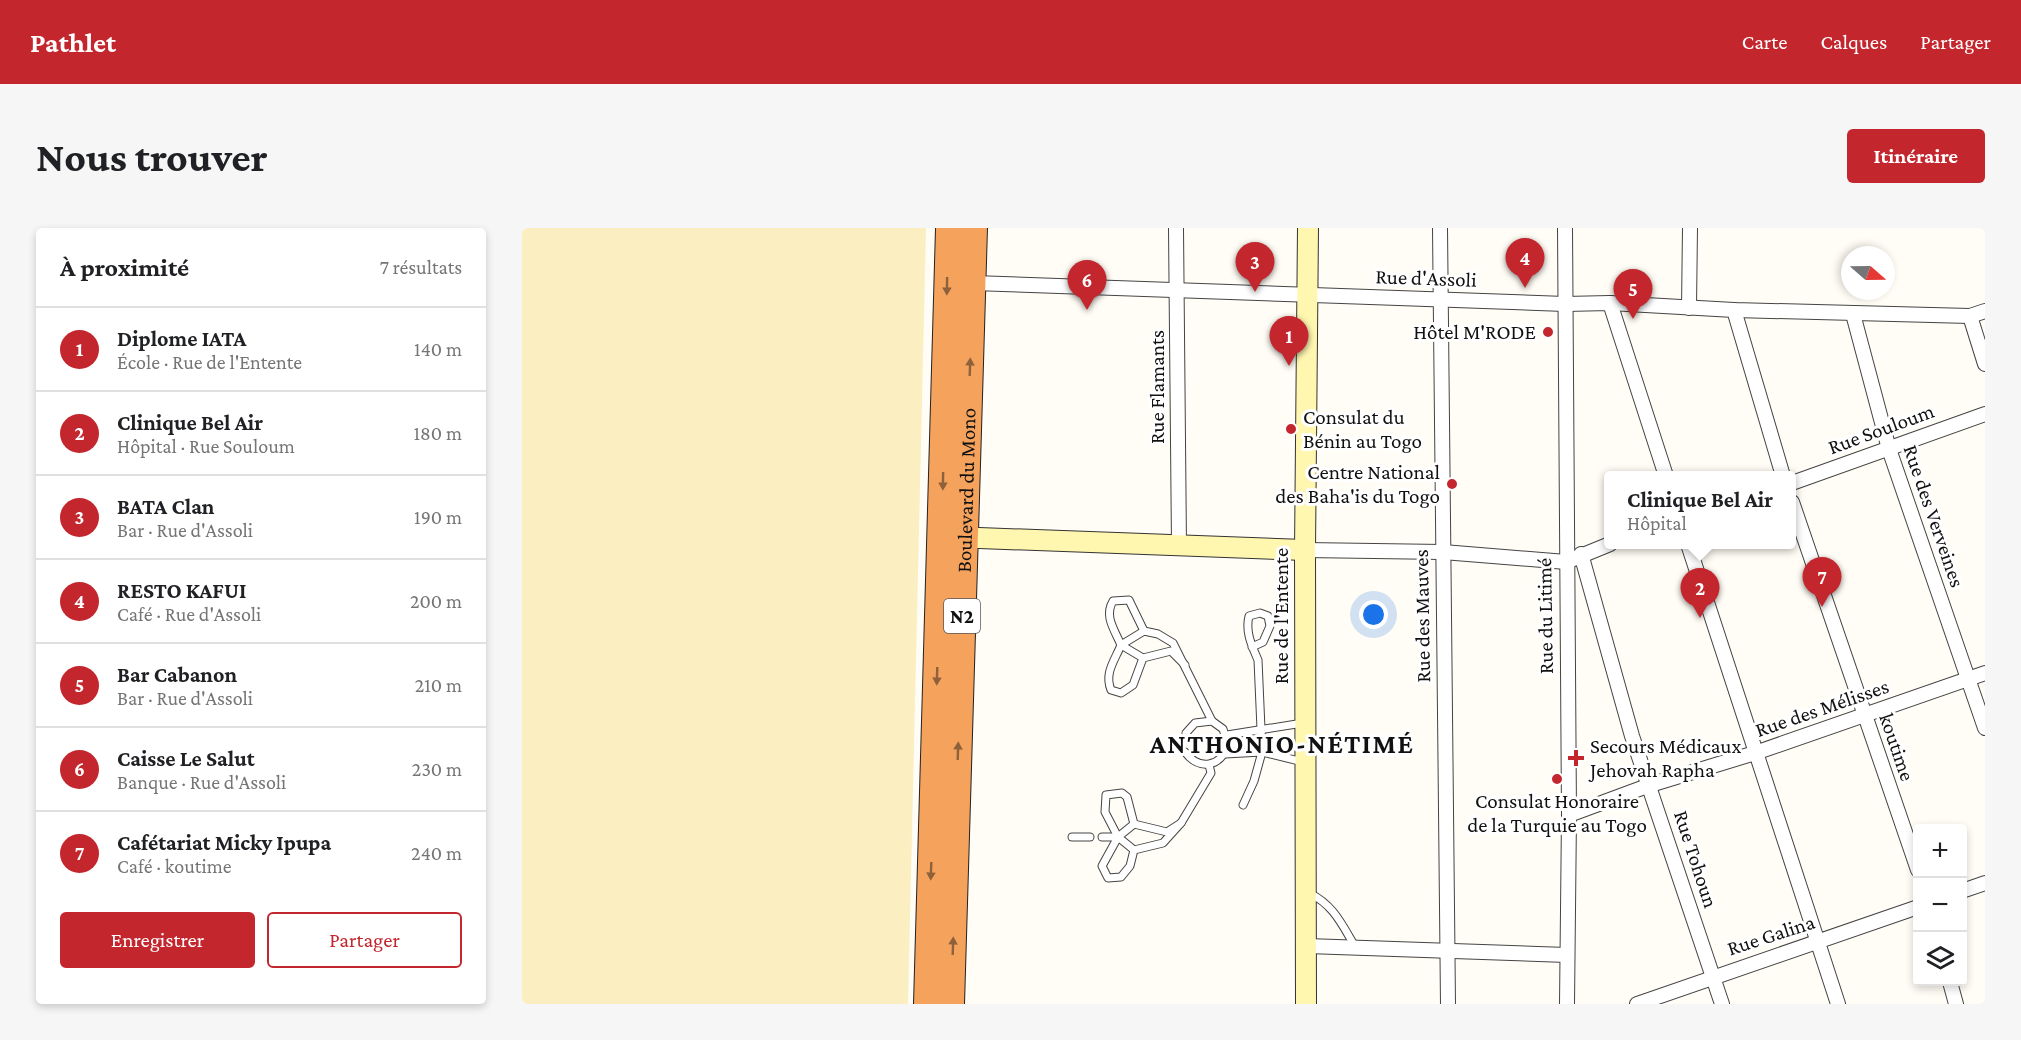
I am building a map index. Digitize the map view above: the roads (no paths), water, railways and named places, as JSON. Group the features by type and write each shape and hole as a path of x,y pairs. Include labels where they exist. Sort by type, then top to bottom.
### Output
{"highway":[{"name":"Boulevard du Mono","path":"949,228 953,537 951,1004"},
{"name":"Boulevard du Mono","path":"927,1004 953,537 973,283 974,228"}],"street":[{"name":"Rue Flamants","path":"1176,228 1179,546"},
{"name":"Rue de l'Entente","path":"1306,1004 1305,550 1308,228"},
{"name":"Rue des Mauves","path":"1440,228 1448,1004"},
{"name":"Rue du Litimé","path":"1564,228 1569,815 1567,1004"},
{"path":"1689,308 1690,228"},
{"name":"Rue d'Assoli","path":"973,283 1565,304 1610,303 1853,314 1971,316 1985,311"},
{"path":"1610,303 1664,471"},
{"path":"1734,310 1782,471"},
{"name":"Rue des Verveines","path":"1853,314 1889,449 1985,728"},
{"path":"1971,316 1985,364"},
{"name":"Rue Souloum","path":"1796,481 1985,414"},
{"name":"koutime","path":"1796,517 1913,858"},
{"path":"953,537 1305,550 1443,552 1566,562 1604,546"},
{"path":"1690,549 1838,1004"},
{"name":"Rue Tohoun","path":"1581,554 1632,736 1722,1004"},
{"name":"Rue des Mélisses","path":"1569,815 1650,785 1755,753 1985,673"},
{"path":"1967,889 1985,883"},
{"name":"Rue Galina","path":"1637,1004 1913,908"},
{"path":"1307,946 1567,955"},
{"path":"1951,986 1956,1004"}],"lane":[{"path":"1144,632 1130,600 1113,601 1109,608 1108,618 1121,645 1143,658 1171,651 1185,665"},
{"path":"1243,805 1254,781 1262,752 1258,660 1252,647 1247,624 1249,616 1260,613 1268,616 1270,626 1263,642 1252,647"},
{"path":"1143,658 1133,685 1121,693 1111,690 1107,680 1121,645 1144,632 1158,634 1173,643 1212,721 1219,725 1227,735 1225,754 1216,763 1209,765 1197,763 1185,752"},
{"path":"1186,733 1195,723 1212,721"},
{"path":"1227,735 1306,723"},
{"path":"1225,754 1262,752 1305,763"},
{"path":"1134,850 1163,843 1181,823 1210,773 1209,765"},
{"path":"1134,824 1127,797 1122,793 1106,795 1105,812 1118,837 1134,850"},
{"path":"1134,824 1167,832 1181,823"},
{"path":"1134,824 1118,837 1102,866 1108,878 1121,877 1130,866 1134,850"},
{"path":"1072,837 1090,837"},
{"path":"1102,837 1118,837"},
{"path":"1306,892 1324,900 1335,910 1356,948"}],"place":[{"name":"RESTO KAFUI","path":"1525,288"},
{"name":"BATA Clan","path":"1255,292"},
{"name":"Caisse Le Salut","path":"1087,310"},
{"name":"Bar Cabanon","path":"1633,319"},
{"name":"Hôtel M'RODE","path":"1548,332"},
{"name":"Diplome IATA","path":"1289,366"},
{"name":"Consulat du Bénin au Togo","path":"1291,429"},
{"name":"Centre National des Baha'is du Togo","path":"1452,484"},
{"name":"Cafétariat Micky Ipupa","path":"1822,607"},
{"name":"Clinique Bel Air","path":"1700,618"},
{"name":"Secours Médicaux Jehovah Rapha","path":"1576,758"},
{"name":"Consulat Honoraire de la Turquie au Togo","path":"1557,779"}],"district":[{"name":"ANTHONIO-NÉTIMÉ","path":"1282,744"}]}
